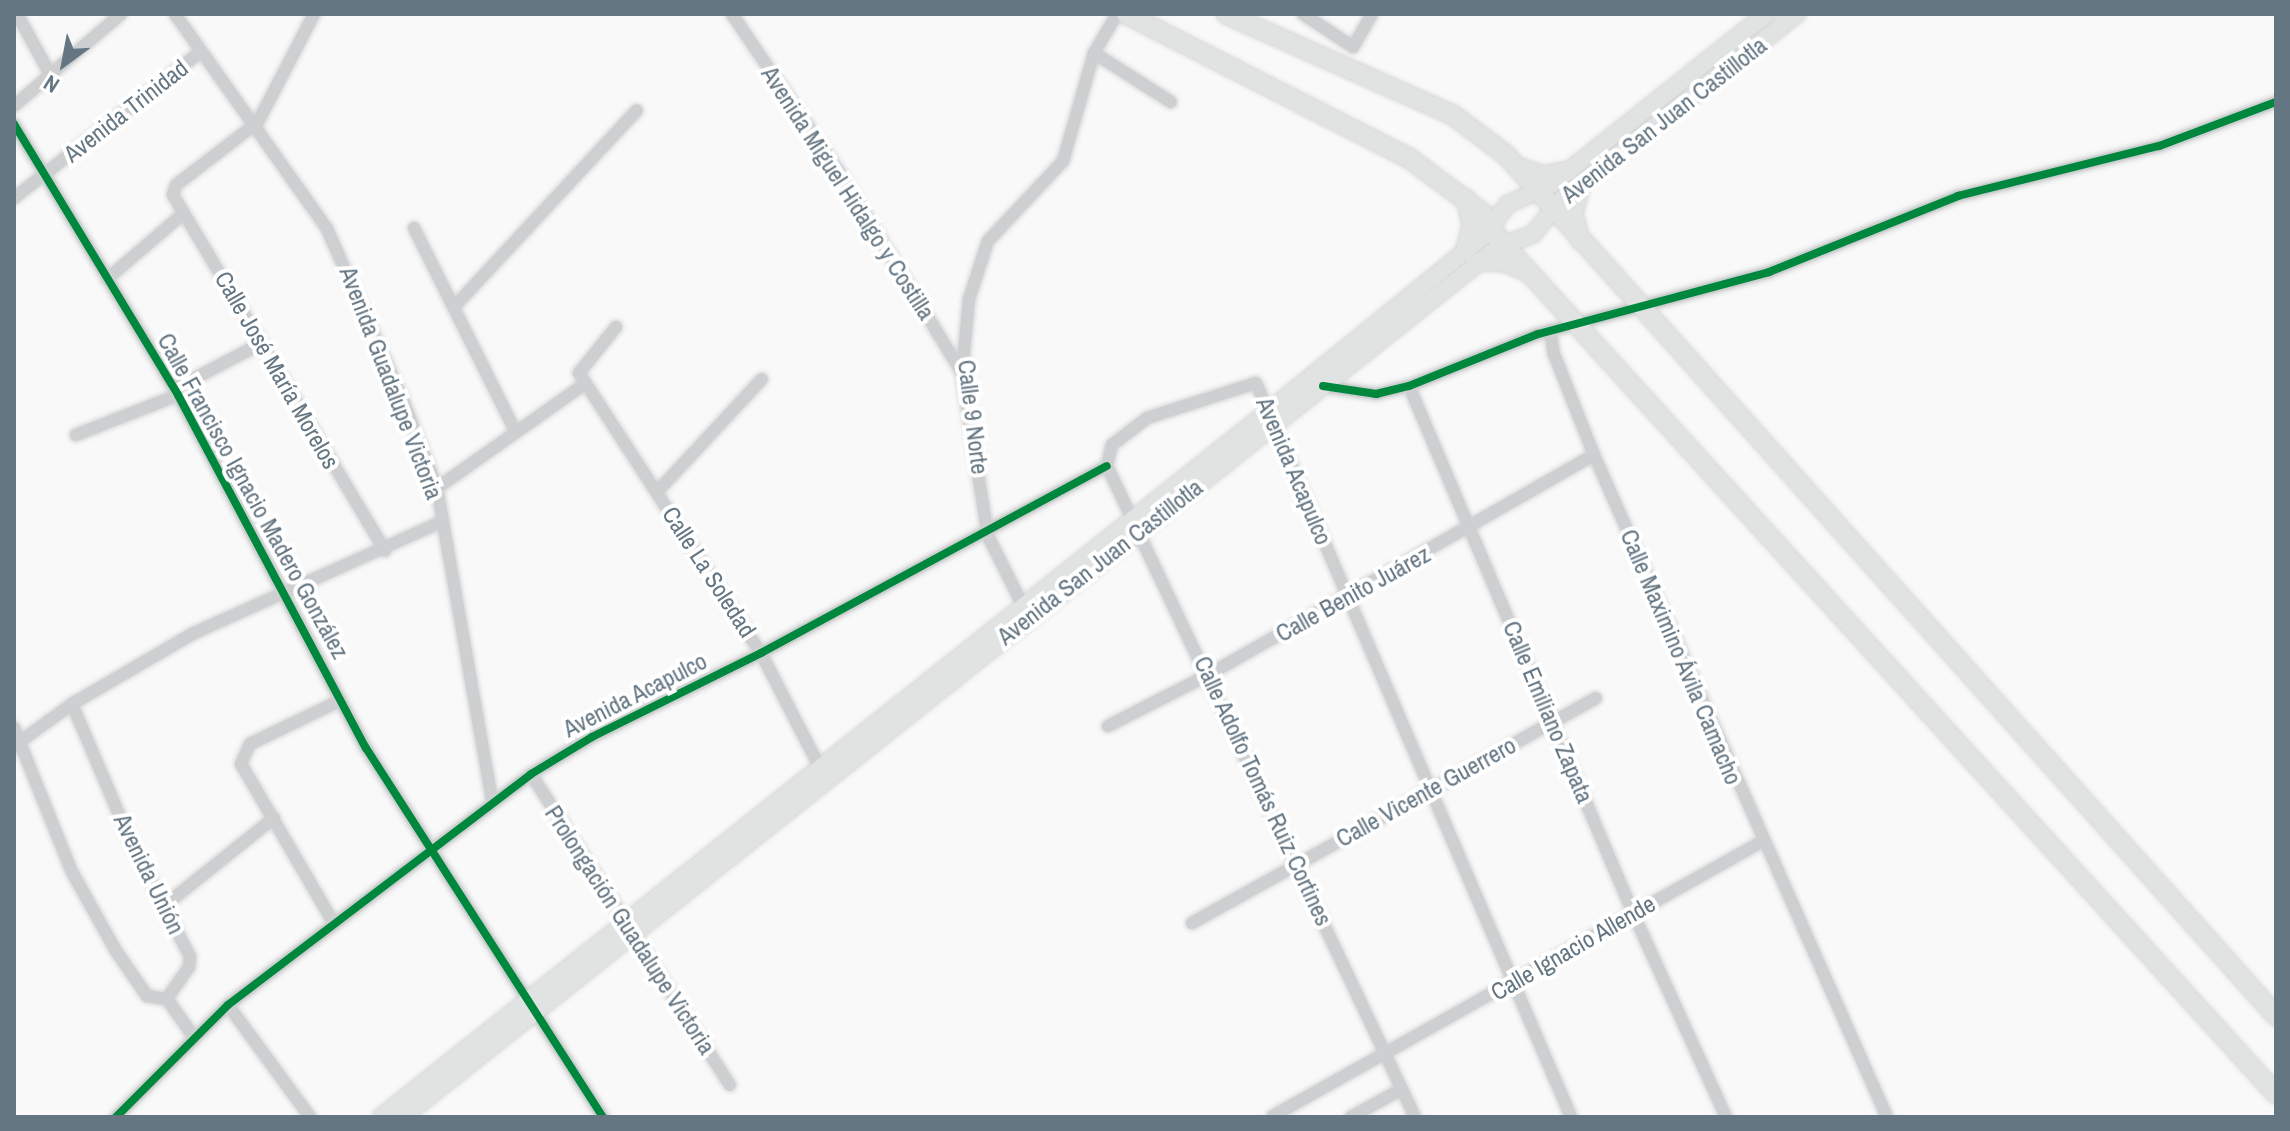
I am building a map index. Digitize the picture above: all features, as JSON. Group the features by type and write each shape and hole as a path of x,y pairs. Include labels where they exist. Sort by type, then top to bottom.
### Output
{"highway":[{"path":"1126,14 1409,158 1466,199 2276,1094"},
{"path":"1226,14 1453,115 1516,166 2276,1016"},
{"path":"1516,166 1544,176 1574,178 1573,213 1581,242"},
{"path":"1466,199 1472,225 1473,257 1512,264 1544,284"}],"main road":[{"name":"Avenida San Juan Castillotla","path":"403,1117 629,928 1473,257 1533,234 1574,178 1766,14"},
{"name":"Avenida San Juan Castillotla","path":"1272,418 1323,386 1473,257 1508,204 1574,178 1797,14"},
{"name":"Avenida San Juan Castillotla","path":"629,928 820,768 1023,606 1137,524"},
{"name":"Avenida San Juan Castillotla","path":"381,1117 533,1006"}],"street":[{"path":"17,14 50,74"},
{"path":"14,106 121,14"},
{"name":"Avenida Guadalupe Victoria","path":"175,14 252,128 327,229 347,267 437,488 492,801"},
{"path":"252,128 314,14"},
{"name":"Avenida Miguel Hidalgo y Costilla","path":"732,14 843,178 962,373"},
{"name":"Calle 9 Norte","path":"1023,606 988,529 962,373 969,299 980,256 1009,215 1063,161 1094,53 1117,14"},
{"path":"1303,14 1353,47 1372,14"},
{"name":"Avenida Trinidad","path":"14,198 199,53"},
{"path":"1094,53 1171,102"},
{"path":"1323,386 1376,394 1409,386 1550,330 1769,272 1958,196 2171,143 2276,102"},
{"path":"455,306 637,110"},
{"name":"Calle Francisco Ignacio Madero González","path":"14,124 176,392 341,700 429,847 603,1117"},
{"name":"Calle José María Morelos","path":"252,128 173,189 260,344 385,551"},
{"path":"107,279 184,213"},
{"path":"414,228 515,431"},
{"path":"437,488 586,383 579,370 616,327"},
{"name":"Calle Maximino Ávila Camacho","path":"1550,330 1554,354 1594,455 1761,842 1887,1117"},
{"path":"76,435 176,392 260,344"},
{"path":"657,492 762,379"},
{"name":"Calle La Soledad","path":"586,383 761,653 820,768"},
{"name":"Avenida Acapulco","path":"116,1117 193,1036 228,1005 429,847 531,774 592,737 761,653 1107,466 1112,445 1147,418 1256,383 1571,1117"},
{"name":"Calle Emiliano Zapata","path":"1409,386 1633,913 1726,1117"},
{"name":"Calle Benito Juárez","path":"1108,726 1208,675 1471,529 1594,455"},
{"name":"Calle Adolfo Tomás Ruiz Cortines","path":"1107,466 1298,862 1415,1117"},
{"path":"193,1036 167,999 147,996 116,951 72,872 16,738 194,633 385,551 443,521"},
{"name":"Calle Vicente Guerrero","path":"1192,923 1596,698"},
{"path":"333,922 241,764 243,752 341,700"},
{"name":"Avenida Unión","path":"72,704 191,963 167,999"},
{"name":"Prolongación Guadalupe Victoria","path":"531,774 730,1085"},
{"path":"164,906 274,818"},
{"name":"Calle Ignacio Allende","path":"1273,1116 1386,1056 1761,842"},
{"path":"228,1005 310,1117"},
{"path":"1351,1117 1402,1089"}],"cycle path":[{"path":"1323,386 1376,394 1409,386 1538,334 1769,272 1958,196 2159,146 2276,102"},
{"path":"14,124 178,395 366,748 603,1117"},
{"path":"116,1117 228,1005 531,774 592,737 761,653 1107,466"}]}
